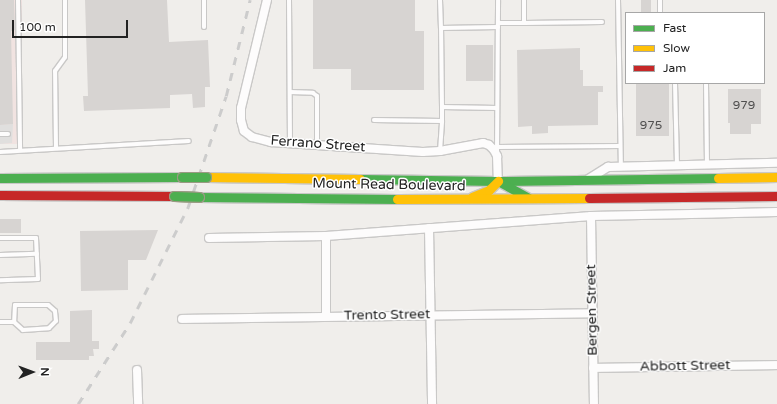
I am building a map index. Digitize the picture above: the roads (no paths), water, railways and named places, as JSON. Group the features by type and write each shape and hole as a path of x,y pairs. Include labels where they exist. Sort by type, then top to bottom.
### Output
{"main road":[{"name":"Mount Read Boulevard","path":"0,178 206,177 587,181 777,177"},
{"path":"464,200 489,190 498,181 532,199"},
{"name":"Mount Read Boulevard","path":"0,195 464,200 777,196"}],"street":[{"name":"Ferrano Street","path":"267,0 246,86 240,120 244,131 252,137 261,140 290,143 423,152 440,151 482,143 489,145 497,156"},
{"path":"497,156 498,181"},
{"path":"587,181 604,168 621,166 777,163"},
{"path":"209,238 326,236 591,216 777,212"},
{"name":"Bergen Street","path":"591,216 594,404"},
{"path":"430,228 432,404"},
{"path":"326,236 326,316"},
{"name":"Trento Street","path":"182,320 326,316 592,313"},
{"name":"Abbott Street","path":"593,368 777,365"},
{"path":"137,370 138,404"}],"lane":[{"path":"18,0 20,150"},
{"path":"56,148 55,71 65,57 65,0"},
{"path":"204,0 204,27"},
{"path":"289,0 290,143"},
{"path":"440,0 442,107 440,151"},
{"path":"497,156 498,0"},
{"path":"524,0 524,23"},
{"path":"618,0 621,166"},
{"path":"660,0 660,12"},
{"path":"441,28 524,23 602,22"},
{"path":"675,84 677,165"},
{"path":"706,84 707,164"},
{"path":"290,92 313,93 317,96 317,144"},
{"path":"442,107 497,108"},
{"path":"374,120 442,121"},
{"path":"0,134 8,134"},
{"path":"0,152 189,141"},
{"path":"497,147 620,146"},
{"path":"0,238 36,238 38,279 0,280"},
{"path":"0,255 37,254"},
{"path":"0,322 14,322 23,330 49,328 56,321 55,311 48,305 15,305 14,322"}],"railway":[{"path":"78,404 130,323 188,207 226,96 250,0"}]}
